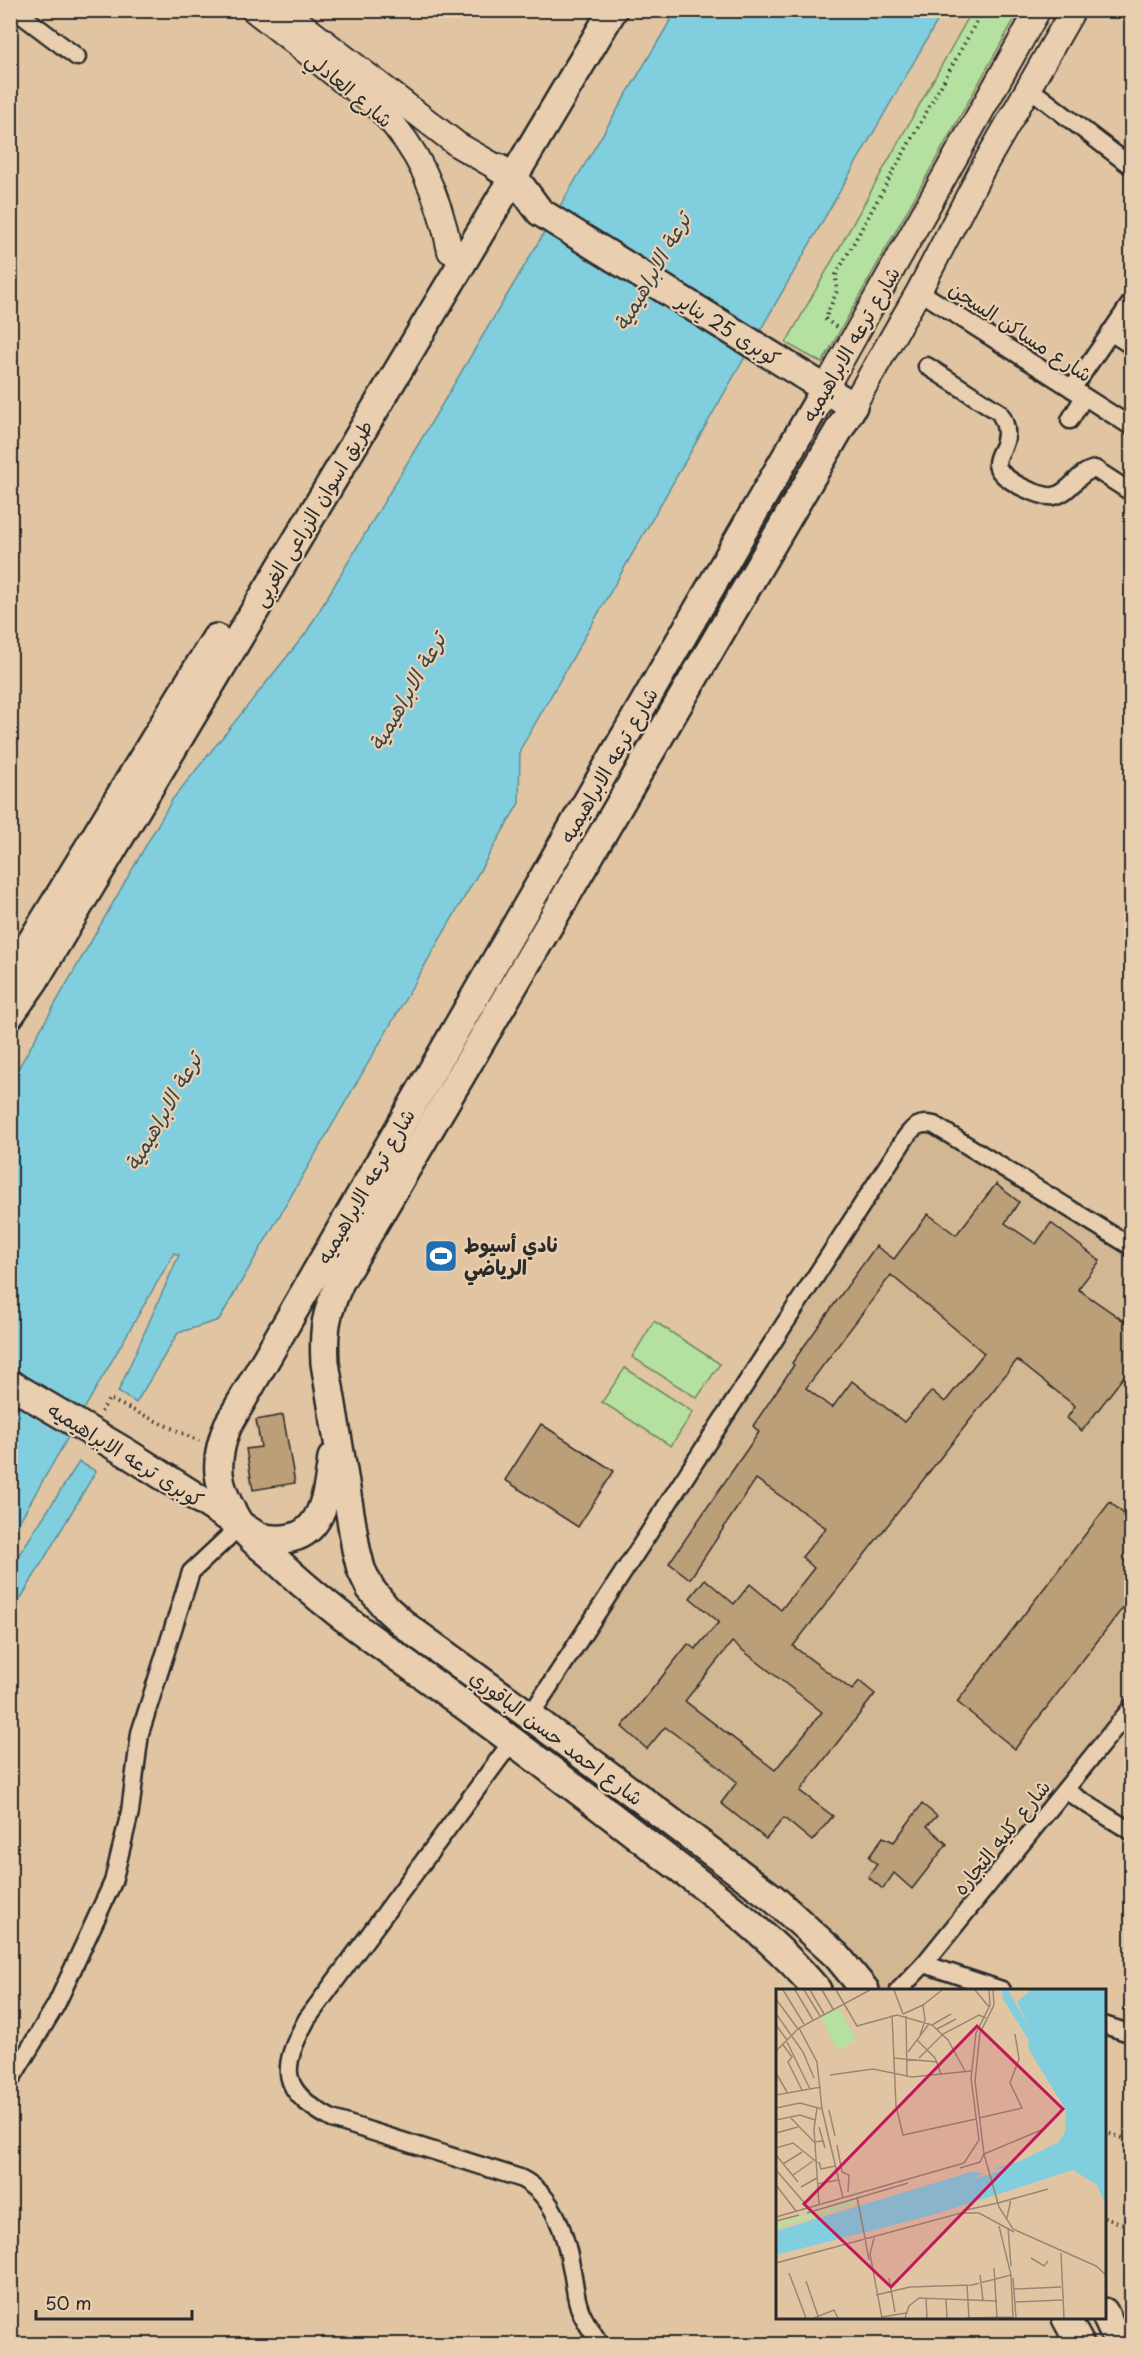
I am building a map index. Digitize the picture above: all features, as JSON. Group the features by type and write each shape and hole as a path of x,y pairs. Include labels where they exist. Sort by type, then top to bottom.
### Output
{"main road":[{"name":"شارع العادلي","path":"254,10 382,111 396,127 429,181 444,218 450,251"},
{"name":"شارع العادلي","path":"283,10 458,145 506,172"},
{"name":"شارع ترعه الابراهيميه","path":"240,1526 222,1492 218,1467 219,1451 228,1425 825,389 1038,10"},
{"name":"شارع ترعه الابراهيميه","path":"336,1431 325,1363 324,1335 328,1309 340,1282 853,406 919,291 985,164 1073,10"},
{"name":"طريق اسوان الزراعى الغربى","path":"10,977 450,251 506,172 603,13"},
{"path":"958,150 985,164"},
{"name":"طريق اسوان الزراعى الغربى","path":"10,1015 40,971 492,212 506,172"},
{"name":"كوبرى 25 يناير","path":"506,172 540,212 853,406"},
{"name":"كوبرى 25 يناير","path":"492,212 511,210 540,212"},
{"path":"475,995 500,1008"},
{"name":"كوبرى ترعه الابراهيميه","path":"10,1384 127,1453 240,1526"},
{"path":"240,1526 259,1537 277,1541 294,1538 309,1528 321,1515 327,1498 336,1431"},
{"name":"شارع احمد حسن الباقوري","path":"336,1431 361,1569 370,1588 387,1609 407,1627 773,1898 837,1956 864,1989"},
{"name":"شارع احمد حسن الباقوري","path":"240,1526 337,1614 513,1740 720,1899 765,1938 813,1985"},
{"path":"813,1985 837,1956"},
{"path":"1067,2319 1080,2344"}],"street":[{"path":"15,10 77,57"},
{"path":"1029,88 1131,167"},
{"name":"شارع مساكن السجن","path":"919,291 1131,427"},
{"path":"1070,420 1078,393 1110,332 1131,301"},
{"path":"1110,332 1131,346"},
{"path":"927,366 999,412 1004,419 1006,436 998,458 998,468 1001,473 1027,489 1045,496 1055,496 1070,488 1081,474 1095,469 1131,493"},
{"path":"530,1716 906,1137 916,1126 924,1123 934,1125 1131,1247"},
{"path":"10,2081 56,2006 113,1882 130,1812 140,1733 191,1572 240,1526"},
{"name":"شارع كليه التجاره","path":"900,1989 924,1965 1066,1791 1131,1707"},
{"path":"513,1740 307,2019 293,2045 287,2067 293,2090 310,2106 332,2119 534,2184 552,2206 568,2248 575,2294 581,2313 600,2344"},
{"path":"1066,1791 1131,1832"},
{"path":"924,1965 999,1989"},
{"path":"1106,2026 1131,2034"}],"path":[{"path":"839,329 825,319 837,291 836,275 983,10"},
{"path":"97,1420 109,1399 219,1451"},
{"path":"1106,2133 1131,2141"},
{"path":"1106,2219 1131,2226"}],"shaded area":[{"path":"924,1123 1131,1247 1131,1711 900,1989 864,1989 530,1716"}],"green space":[{"path":"972,11 1019,11 822,363 786,343"},
{"path":"654,1321 720,1364 697,1398 632,1357"},
{"path":"625,1368 693,1412 671,1446 602,1402"}],"water":[{"name":"ترعة الابراهيمية","path":"676,11 943,11 520,750 519,803 219,1320 178,1333 136,1403 118,1392 179,1255 174,1253 11,1536 11,1081 172,800 306,633"},
{"path":"79,1462 96,1471 11,1615 11,1567"}],"building":[{"path":"996,1184 1019,1202 1005,1223 1036,1244 1051,1223 1100,1261 1078,1289 1131,1326 1131,1367 1082,1431 1067,1418 1075,1406 1017,1360 793,1646 852,1690 859,1681 875,1694 800,1791 833,1816 812,1841 784,1818 766,1839 721,1803 737,1782 708,1758 665,1727 647,1749 622,1727 688,1644 695,1649 719,1622 690,1598 705,1579 734,1604 750,1584 781,1610 814,1568 802,1557 826,1528 756,1479 690,1579 669,1563 759,1432 753,1426 794,1365 792,1363 876,1246 894,1259 928,1214 956,1235","holes":["891,1275 984,1353 945,1402 932,1391 904,1422 852,1381 832,1408 806,1388","732,1642 822,1712 775,1770 685,1701"]},
{"path":"283,1415 295,1483 253,1490 246,1449 261,1447 256,1420"},
{"path":"541,1424 614,1471 578,1527 505,1480"},
{"path":"1110,1502 1131,1520 1131,1597 1015,1749 957,1702"},
{"path":"922,1804 937,1816 927,1826 947,1844 912,1889 894,1873 883,1889 868,1877 877,1864 869,1857 883,1837 894,1842"}],"place":[{"name":"نادي أسيوط الرياضي","path":"441,1256"}]}
